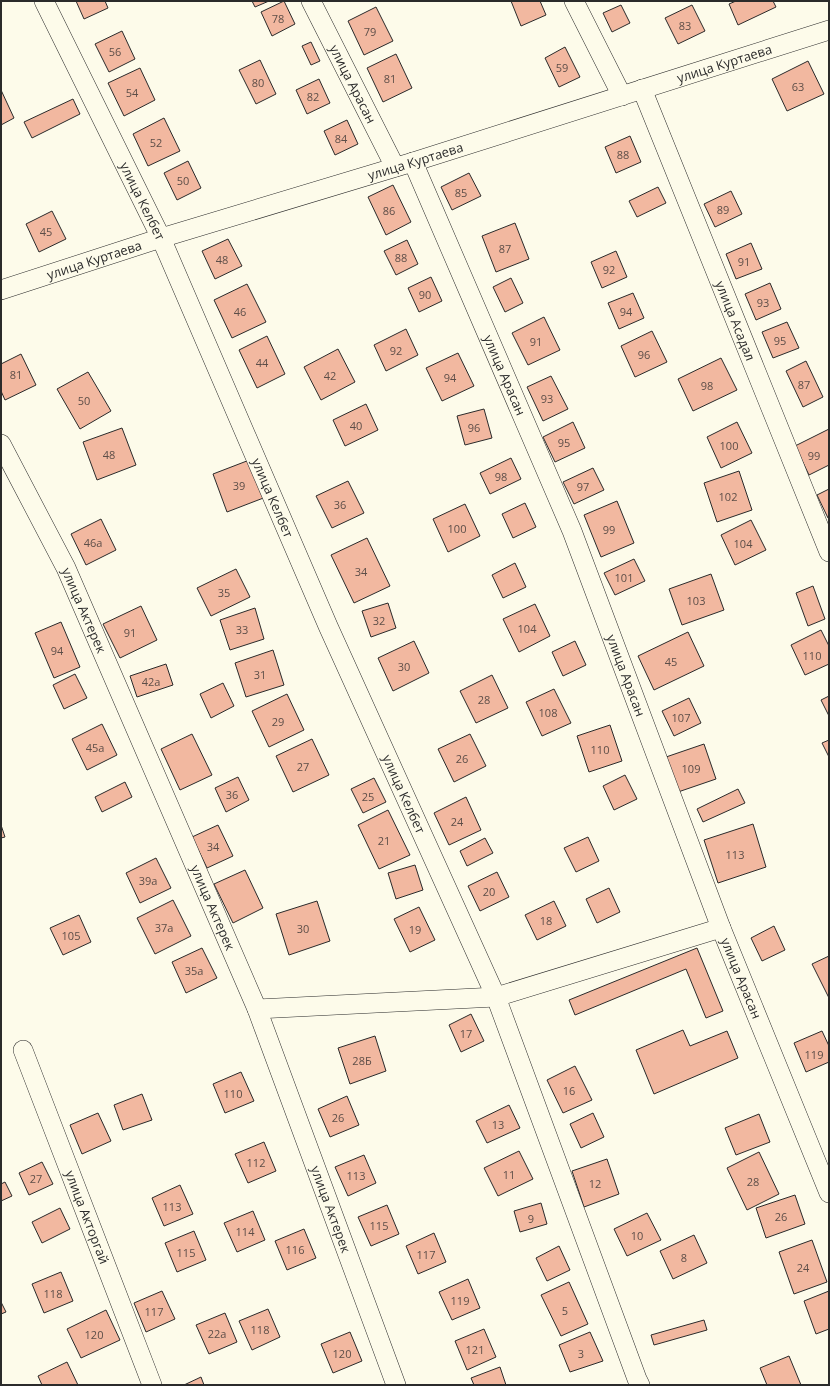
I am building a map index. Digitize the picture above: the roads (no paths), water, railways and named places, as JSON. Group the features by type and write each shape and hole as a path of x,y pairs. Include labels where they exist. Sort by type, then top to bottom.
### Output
{"street":[{"name":"улица Келбет","path":"44,1 161,238 328,626 496,997 636,1379 640,1385"},
{"name":"улица Арасан","path":"311,1 395,167"},
{"path":"574,1 622,96"},
{"name":"улица Куртаева","path":"1,290 161,238 413,162 829,30"},
{"name":"улица Асадал","path":"642,89 829,552"},
{"name":"улица Арасан","path":"413,162 572,531 721,928 829,1193"},
{"name":"улица Актерек","path":"1,444 66,568 257,1009 396,1385"},
{"path":"257,1009 496,997 721,928"},
{"name":"улица Акторгай","path":"23,1050 152,1385"}]}
